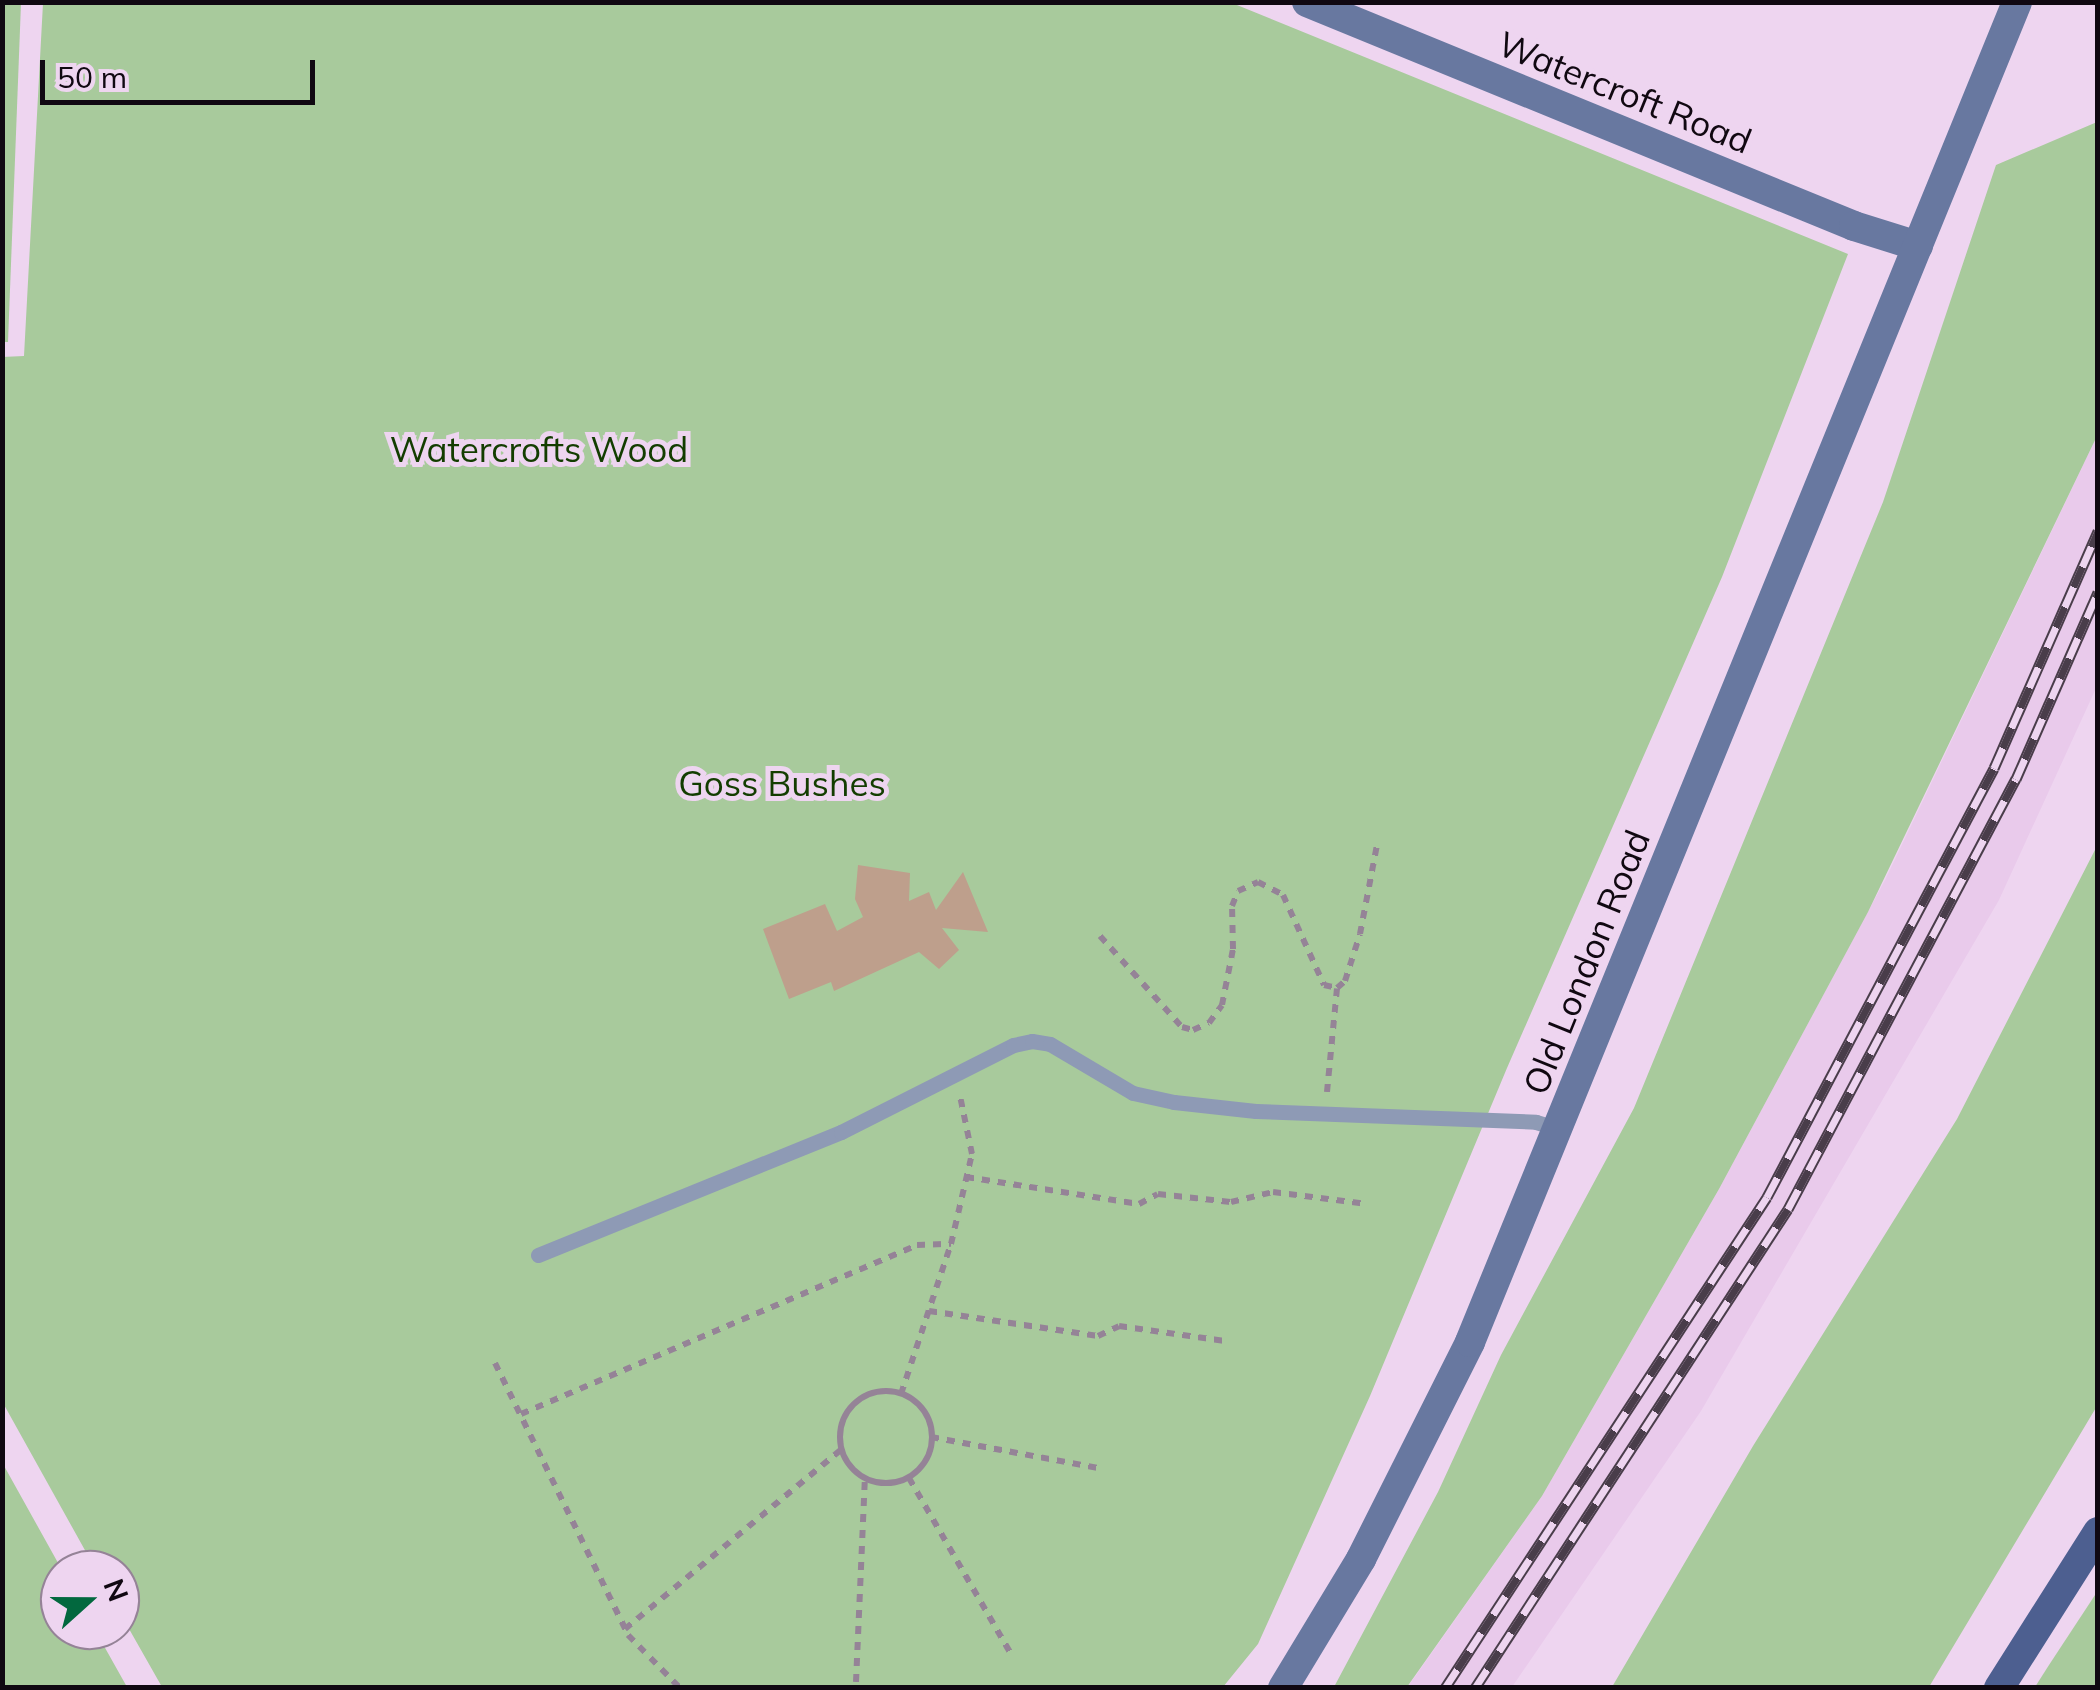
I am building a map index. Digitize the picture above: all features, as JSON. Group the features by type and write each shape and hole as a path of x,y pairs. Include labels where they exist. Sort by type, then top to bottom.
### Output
{"main road":[{"path":"1998,1688 2098,1532"}],"street":[{"name":"Watercroft Road","path":"1307,2 1854,226 1918,246"},
{"name":"Old London Road","path":"1283,1688 1360,1559 1437,1412 1559,1129 2018,2"}],"lane":[{"path":"538,1256 841,1132 1013,1045 1032,1041 1050,1044 1132,1093 1174,1102 1325,1114 1536,1122 1559,1129"}],"path":[{"path":"1325,1114 1338,988 1345,982 1360,934 1377,846"},
{"path":"1100,936 1182,1026 1193,1030 1209,1024 1222,1006 1233,949 1232,906 1238,891 1258,882 1284,895 1324,985 1338,988"},
{"path":"901,1394 951,1244 972,1154 964,1105 952,1076"},
{"path":"966,1177 1139,1204 1158,1194 1231,1202 1273,1192 1367,1204"},
{"path":"521,1414 917,1245 951,1244"},
{"path":"929,1311 1098,1336 1119,1326 1225,1341"},
{"path":"495,1362 625,1629 656,1667 680,1688"},
{"path":"886,1391 901,1394 926,1413 931,1436 928,1456 908,1478 894,1483 866,1478 854,1469 842,1449 841,1427 858,1401 886,1391"},
{"path":"931,1436 1098,1468"},
{"path":"625,1629 842,1449"},
{"path":"856,1682 866,1478"},
{"path":"908,1478 1011,1654"}],"shaded area":[{"path":"2097,436 2097,686 1999,900 1701,1411 1512,1687 1407,1688 1542,1496 1719,1189 1885,880"}],"green space":[{"path":"2,3 21,3 8,342 3,342"},
{"name":"Goss Bushes","path":"43,3 1232,3 1848,254 1722,577 1507,1068 1370,1396 1258,1644 1223,1687 162,1687 140,1648 140,1550 85,1550 3,1403 2,357 24,356"},
{"path":"2097,122 2097,436 1868,912 1719,1189 1542,1496 1407,1687 1334,1687 1438,1492 1501,1355 1634,1108 1883,502 1996,165"},
{"path":"2097,846 2097,1406 1929,1687 1612,1687 1753,1446 1957,1119"},
{"path":"3,1464 51,1550 40,1550 40,1650 106,1650 127,1687 3,1687"},
{"path":"2097,1592 2097,1687 2035,1687 2049,1665"}],"building":[{"path":"858,865 910,873 909,901 929,892 936,910 963,872 988,932 942,928 959,950 939,969 919,952 834,991 831,982 789,999 763,929 825,904 837,931 863,917 855,899"}],"railway":[{"path":"1445,1688 1767,1197 1994,768 2098,531"},
{"path":"1475,1688 1788,1209 2016,779 2098,592"}],"park label":[{"name":"Watercrofts Wood","path":"539,449"}]}
